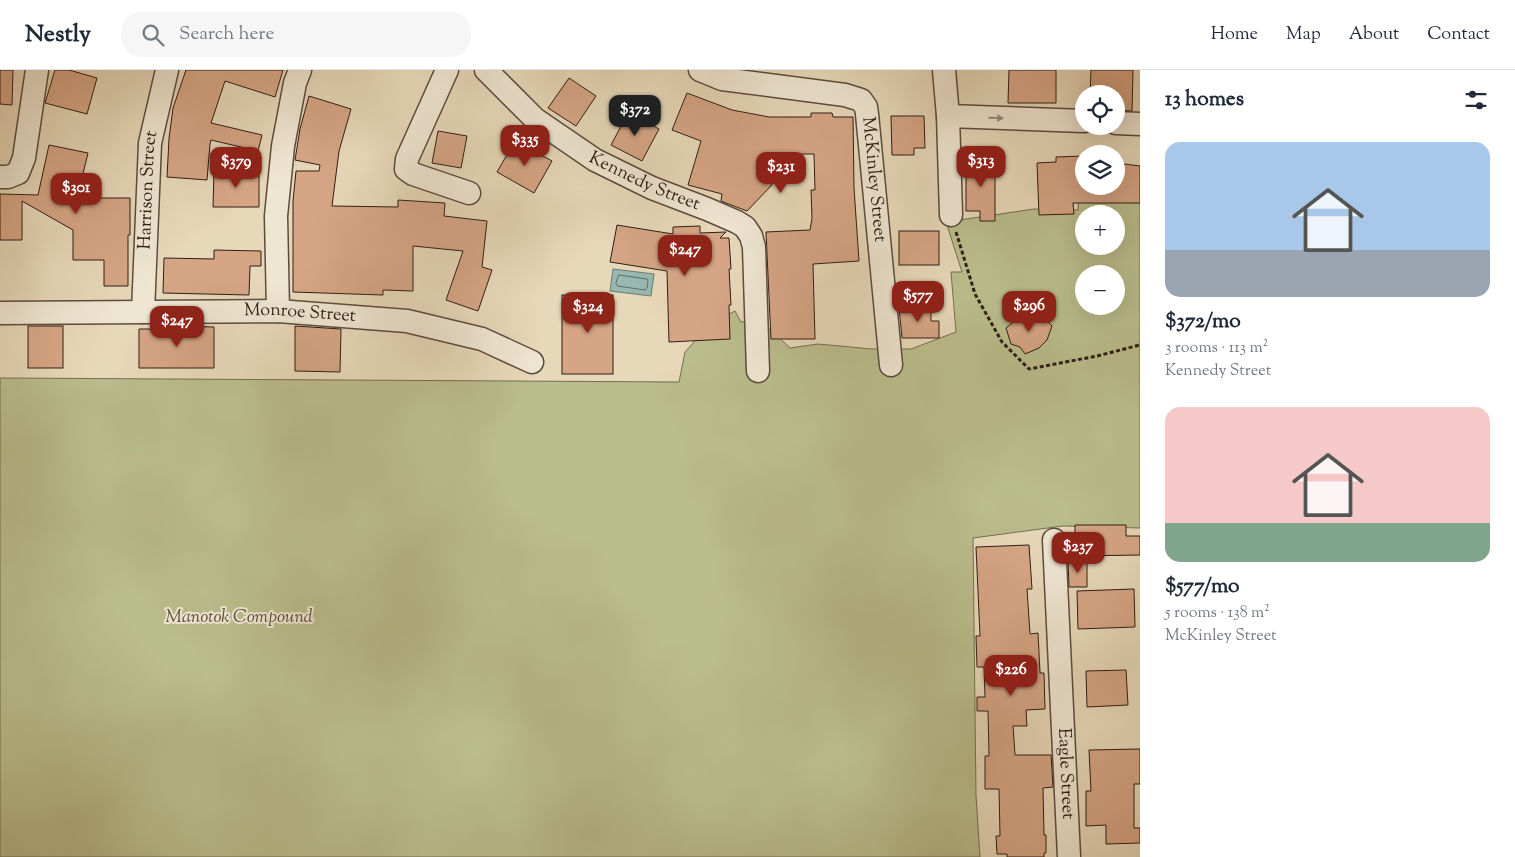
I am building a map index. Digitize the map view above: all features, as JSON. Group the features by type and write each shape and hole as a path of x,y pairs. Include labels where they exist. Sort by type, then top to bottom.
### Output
{"street":[{"path":"0,177 8,177 18,173 24,158 37,70"},
{"name":"Harrison Street","path":"143,312 150,144 167,70"},
{"path":"278,311 276,216 283,146 295,84 300,70"},
{"path":"447,70 407,159 406,169 413,174 469,193"},
{"name":"Kennedy Street","path":"486,70 535,119 595,160 652,188 707,209 745,227 751,236 754,247 758,371"},
{"name":"McKinley Street","path":"700,70 722,79 845,95 861,100 866,107 890,365"},
{"path":"944,70 948,116 951,215"},
{"path":"948,116 1075,121"},
{"path":"1125,123 1140,124"},
{"name":"Monroe Street","path":"0,313 278,311 407,321 482,339 532,362"},
{"name":"Eagle Street","path":"1054,540 1069,857"}],"path":[{"path":"951,215 975,294 1002,342 1029,369 1097,356 1140,345"}],"green space":[{"name":"Manotok Compound","path":"1140,187 1140,528 1063,526 973,538 976,795 980,857 0,857 0,378 679,382 685,352 711,323 735,311 741,322 761,321 790,348 818,344 872,349 911,349 956,332 951,272 962,272 946,222 1034,209 1075,210 1075,255 1125,255 1125,205 1078,205 1079,195 1125,195 1125,188"}],"water":[{"path":"613,269 654,274 651,296 610,291"}],"building":[{"path":"0,70 13,70 12,105 0,104"},
{"path":"55,70 69,70 97,78 87,114 45,103"},
{"path":"186,70 283,70 275,97 225,81 211,123 262,135 258,151 211,140 207,180 167,177 173,108"},
{"path":"1009,70 1056,70 1056,103 1008,103"},
{"path":"1091,70 1133,70 1132,111 1125,111 1125,85 1090,85"},
{"path":"569,78 596,96 576,126 548,108"},
{"path":"687,93 732,110 769,117 811,117 811,113 832,113 833,117 853,117 854,188 859,261 813,264 815,339 771,339 766,232 810,230 812,218 811,190 815,190 814,154 783,154 771,186 747,211 721,201 722,194 688,185 701,141 672,130"},
{"path":"309,96 351,109 339,151 332,206 398,207 398,200 445,203 444,216 487,221 482,267 492,270 478,311 446,300 463,251 413,246 413,291 383,290 383,295 293,292 293,201 296,171 319,171 320,165 295,160 300,129"},
{"path":"628,113 659,129 642,161 611,145"},
{"path":"891,116 924,116 925,148 914,148 914,155 892,155"},
{"path":"438,131 467,136 461,168 432,163"},
{"path":"515,141 552,161 534,193 497,172"},
{"path":"49,145 88,153 77,198 130,198 128,286 104,286 104,260 73,260 73,230 22,201 22,240 0,240 0,194 38,195"},
{"path":"1075,156 1075,195 1125,195 1125,164 1140,166 1140,203 1073,203 1074,214 1039,215 1037,163 1056,162 1056,157"},
{"path":"966,160 995,160 995,221 980,221 980,211 966,211"},
{"path":"214,170 259,171 259,207 213,207"},
{"path":"617,225 673,234 673,227 700,226 700,233 726,232 720,238 729,238 731,269 729,269 730,339 669,342 667,271 610,262"},
{"path":"899,231 939,231 939,265 899,265"},
{"path":"214,250 261,251 261,266 250,266 249,295 163,293 164,258 214,259"},
{"path":"562,295 613,295 613,374 562,374"},
{"path":"931,306 931,321 939,321 939,338 902,338 899,307"},
{"path":"1021,316 1036,316 1045,319 1052,326 1047,340 1039,348 1025,354 1020,347 1011,344 1006,328"},
{"path":"28,326 63,326 63,368 28,368"},
{"path":"178,326 214,327 214,368 139,368 139,329 178,329"},
{"path":"295,326 341,329 340,372 295,371"},
{"path":"1075,525 1126,525 1126,536 1140,536 1140,555 1075,556"},
{"path":"1029,545 1032,589 1027,589 1030,634 1038,633 1040,673 1044,673 1045,709 1026,710 1027,726 1013,726 1015,755 1051,755 1053,787 1043,788 1044,835 1046,835 1046,853 1044,853 1044,857 1007,857 1007,854 997,854 996,836 1000,836 999,789 985,789 985,756 989,756 988,711 977,711 977,697 985,697 984,667 977,667 976,636 980,636 976,547"},
{"path":"1068,561 1087,561 1087,587 1069,587"},
{"path":"1134,589 1135,627 1078,629 1077,591"},
{"path":"1126,670 1128,705 1087,707 1086,671"},
{"path":"1140,749 1140,784 1134,784 1134,828 1140,828 1140,843 1106,844 1106,825 1086,826 1086,791 1091,791 1089,750"}]}
